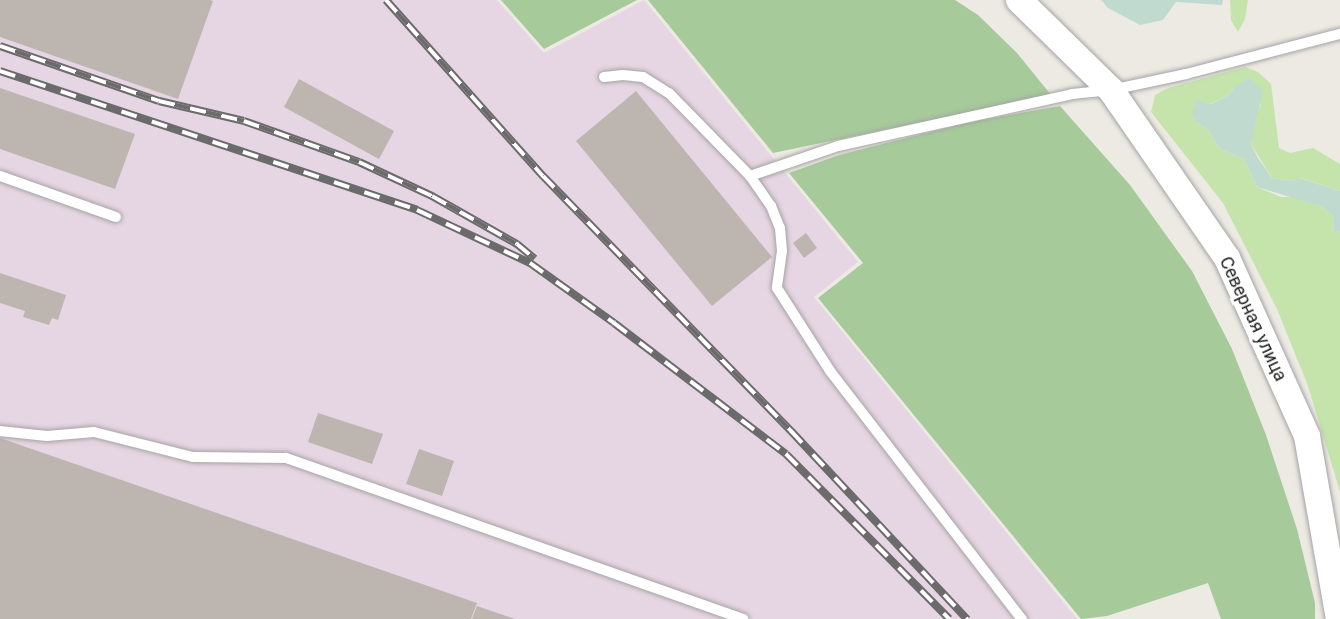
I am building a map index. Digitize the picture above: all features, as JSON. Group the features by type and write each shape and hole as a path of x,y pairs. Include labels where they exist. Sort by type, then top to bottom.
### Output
{"street":[{"name":"Северная улица","path":"1019,0 1111,90 1227,258 1307,436 1339,619"}],"lane":[{"path":"750,176 838,146 1072,94 1111,90 1340,34"},
{"path":"604,77 643,77 669,93 750,176 771,206 780,228 782,251 777,288 830,371 1022,619"},
{"path":"0,176 116,217"},
{"path":"0,431 47,436 94,432 193,457 286,458 744,619"}],"shaded area":[{"path":"0,0 497,0 544,53 644,0 858,262 814,297 1077,619 0,619"}],"green space":[{"path":"501,0 637,0 544,49"},
{"path":"648,0 955,0 978,15 1017,53 1051,95 773,153"},
{"path":"1101,0 1223,0 1222,5 1176,2 1163,20 1140,25 1108,8"},
{"path":"1230,0 1248,0 1245,19 1238,32 1231,20"},
{"path":"1245,67 1258,72 1271,84 1279,148 1290,153 1313,148 1340,164 1340,191 1301,178 1292,181 1272,178 1251,144 1254,120 1261,104 1235,86 1229,95 1210,104 1197,101 1195,121 1208,130 1220,149 1244,159 1257,187 1281,197 1296,197 1320,206 1333,215 1334,233 1340,231 1340,492 1308,386 1277,309 1223,203 1151,112 1155,95 1168,88"},
{"path":"1249,78 1263,91 1251,144 1258,158 1272,178 1292,181 1300,178 1340,191 1340,231 1334,233 1333,215 1320,206 1257,187 1244,159 1220,149 1208,130 1195,121 1192,113 1196,100 1211,104 1229,95 1235,86"},
{"path":"1060,106 1130,185 1192,271 1232,349 1266,435 1297,529 1315,603 1315,619 1221,619 1208,583 1107,616 1081,619 818,298 863,263 789,173 839,155 970,122"}],"building":[{"path":"0,0 213,1 178,99 0,37"},
{"path":"299,79 394,131 379,159 284,107"},
{"path":"0,88 135,134 115,189 0,149"},
{"path":"636,91 772,257 712,306 576,141"},
{"path":"806,233 817,248 804,258 793,243"},
{"path":"0,273 66,295 58,320 52,318 49,325 23,317 25,311 0,303"},
{"path":"318,413 383,434 372,464 308,442"},
{"path":"0,438 477,603 471,619 0,619"},
{"path":"419,449 454,461 442,496 406,484"},
{"path":"477,606 515,619 472,619"}],"railway":[{"path":"386,0 543,176 791,431 967,619"},
{"path":"0,46 159,101 244,121 359,162 432,196 517,244 535,259"},
{"path":"0,71 417,210 530,263 614,323 786,454 949,619"}]}
